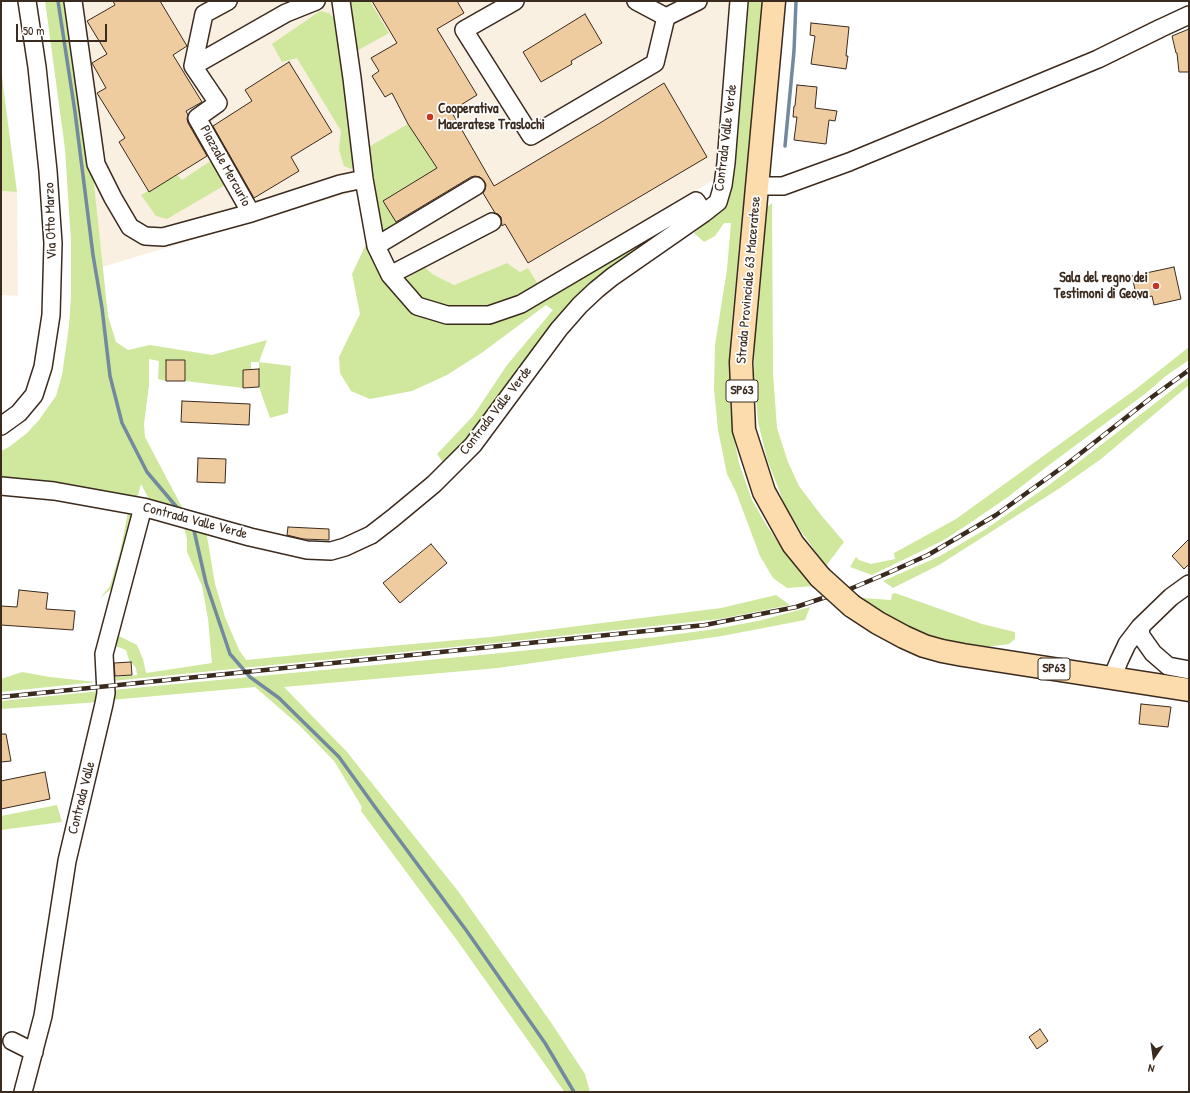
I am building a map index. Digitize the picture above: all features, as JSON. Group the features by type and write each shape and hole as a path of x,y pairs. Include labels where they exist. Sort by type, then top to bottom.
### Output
{"main road":[{"name":"Strada Provinciale 63 Maceratese","path":"774,1 741,362 744,430 764,492 792,544 820,577 852,606 904,638 924,646 962,656 1189,690"}],"street":[{"name":"Via Otto Marzo","path":"1,426 19,413 34,395 44,367 51,315 53,243 50,192 37,67 27,1"},
{"path":"73,1 96,164 130,227 145,236 163,237 251,213 340,184 364,179"},
{"path":"193,66 204,14 228,1"},
{"path":"193,66 286,13 316,1"},
{"path":"341,1 364,179 376,246 390,275 417,306 447,315 489,315 521,304 696,201 704,213"},
{"path":"515,1 464,30 531,136 655,63 666,17 698,1"},
{"path":"636,1 666,17"},
{"name":"Contrada Valle Verde","path":"1,486 54,491 143,507 250,537 307,550 331,551 345,547 371,535 434,484 473,445 559,329 591,295 612,277 718,202 723,186 726,163 739,1"},
{"path":"758,186 783,186 848,162 1098,60 1189,15"},
{"name":"Piazzale Mercurio","path":"193,66 218,103 197,118 251,213"},
{"path":"376,246 476,186"},
{"path":"390,275 492,222"},
{"name":"Contrada Valle","path":"23,1092 43,1016 67,861 104,704 106,693 104,654 143,507"},
{"path":"1112,678 1127,644 1140,627 1171,597 1189,584"},
{"path":"1140,627 1141,636 1153,653 1168,666 1189,670"},
{"path":"12,1041 34,1052"}],"shaded area":[{"path":"67,1 333,1 356,163 357,191 102,267 92,165"},
{"path":"370,1 733,1 714,180 538,284 528,268 520,272 507,263 454,285 432,274 404,280 390,256 382,234 383,201 367,148 355,52 388,33"},
{"path":"1,191 17,192 18,296 1,295"}],"green space":[{"path":"45,1 67,1 92,165 108,316 116,342 128,350 150,345 212,355 267,340 259,362 251,362 251,369 243,370 243,388 185,381 185,360 166,360 166,381 158,379 159,361 149,359 149,385 144,424 145,437 185,513 151,503 141,484 137,499 1,481 1,451 9,447 27,433 39,420 56,396 62,375 69,326 71,296 71,241 65,149"},
{"path":"347,1 370,1 389,33 355,52"},
{"path":"749,1 768,1 747,191 741,225 731,331 730,401 732,428 739,463 752,500 785,553 815,586 787,588 773,578 760,556 736,492 727,474 718,430 714,389 715,345 727,269 731,223 724,223 715,236 704,242 694,233 725,207 735,171"},
{"path":"320,11 329,13 336,20 356,163 351,169 344,166 339,150 341,131 297,58 282,62 272,44"},
{"path":"1,67 4,93 17,192 1,191"},
{"path":"408,124 437,168 383,201 398,224 382,234 367,148"},
{"path":"212,160 225,185 167,219 156,216 141,195 177,175 182,180"},
{"path":"772,203 773,373 777,428 788,462 799,486 844,542 826,566 798,527 784,503 767,459 758,422 754,376 755,316 763,210"},
{"path":"688,212 601,277 446,466 437,454 473,416 507,365 553,310 546,305 483,352 447,375 412,391 370,399 351,391 340,373 339,357 360,314 352,274 367,242 397,296 483,322"},
{"path":"507,263 520,272 528,268 538,284 530,290 496,305 463,310 435,304 411,292 404,280 425,267 432,274 454,285"},
{"path":"1189,347 1189,360 1167,375 1145,394 1008,497 944,540 872,575 850,567 856,557 859,560 871,564 895,559 894,553 956,519 1136,389"},
{"path":"259,362 291,366 288,413 270,418 259,387"},
{"path":"1189,377 1189,385 1101,459 1060,488 939,565 893,588 883,581 940,556 986,529 1049,485"},
{"path":"128,512 133,518 115,586 100,598 110,586 120,552"},
{"path":"183,524 206,530 215,584 225,617 239,650 246,660 491,637 721,608 776,595 790,605 720,619 112,681 113,677 137,675 136,668 129,660 126,650 113,645 117,635 137,645 143,659 146,673 212,663 208,619 202,586 187,552 187,539"},
{"path":"895,593 982,624 1015,632 1015,639 1009,644 970,649 934,638 902,624 873,608 863,598 891,600 892,594"},
{"path":"810,607 805,620 722,636 498,668 284,687 347,752 458,891 550,1021 585,1074 590,1092 563,1092 459,943 361,811 362,807 334,761 300,726 255,687 111,700 113,690 656,637 715,629 758,621"},
{"path":"22,672 50,677 96,682 1,692 1,679"},
{"path":"100,691 99,702 1,709 1,701"},
{"path":"57,805 62,822 1,830 1,816"}],"building":[{"path":"113,1 160,1 187,46 173,55 202,102 186,111 188,115 188,123 207,156 149,192 119,142 125,138 97,93 106,88 92,63 107,54 87,21 115,5"},
{"path":"372,1 457,1 464,13 437,29 477,95 451,111 494,186 664,83 707,157 528,263 505,224 502,226 501,217 495,213 483,193 486,185 480,177 471,177 396,222 383,201 437,168 408,124 392,93 385,97 372,76 379,71 371,58 397,43"},
{"path":"585,14 602,43 571,61 572,64 541,82 523,52"},
{"path":"811,23 849,27 846,69 811,64 815,36 810,35"},
{"path":"1189,29 1189,72 1179,72 1177,53 1172,36"},
{"path":"289,62 332,132 291,157 299,171 254,198 213,126 252,101 245,90"},
{"path":"797,85 817,87 815,108 837,111 835,121 829,120 826,144 794,140 797,117 793,117"},
{"name":"Sala del regno dei Testimoni di Geova","path":"1174,267 1181,299 1154,305 1152,296 1137,299 1132,276"},
{"path":"166,360 185,360 185,381 166,381"},
{"path":"259,369 259,387 243,388 243,370"},
{"path":"182,401 250,404 249,425 181,422"},
{"path":"198,458 226,459 225,483 197,482"},
{"path":"288,527 329,529 329,540 303,539 287,535"},
{"path":"1189,539 1189,564 1184,569 1172,556"},
{"path":"431,544 447,563 400,603 383,583"},
{"path":"19,590 48,593 46,609 75,611 73,630 1,625 1,606 17,607"},
{"path":"131,662 132,675 115,676 114,663"},
{"path":"1141,704 1171,707 1168,727 1139,724"},
{"path":"1,734 6,734 11,761 1,762"},
{"path":"45,772 50,799 1,809 1,781"},
{"path":"1040,1029 1048,1041 1037,1049 1029,1037"}],"waterway":[{"path":"58,1 75,112 110,376 122,423 147,472 180,511"},
{"path":"785,146 794,51 796,1"},
{"path":"193,526 206,583 230,654 250,677 279,698 339,757 466,930 545,1043 574,1092"}],"railway":[{"path":"1,697 705,625 796,607 850,589 928,555 996,515 1067,464 1189,370"}],"place":[{"name":"Cooperativa Maceratese Traslochi","path":"430,117"},
{"name":"Sala del regno dei Testimoni di Geova","path":"1156,286"}]}
